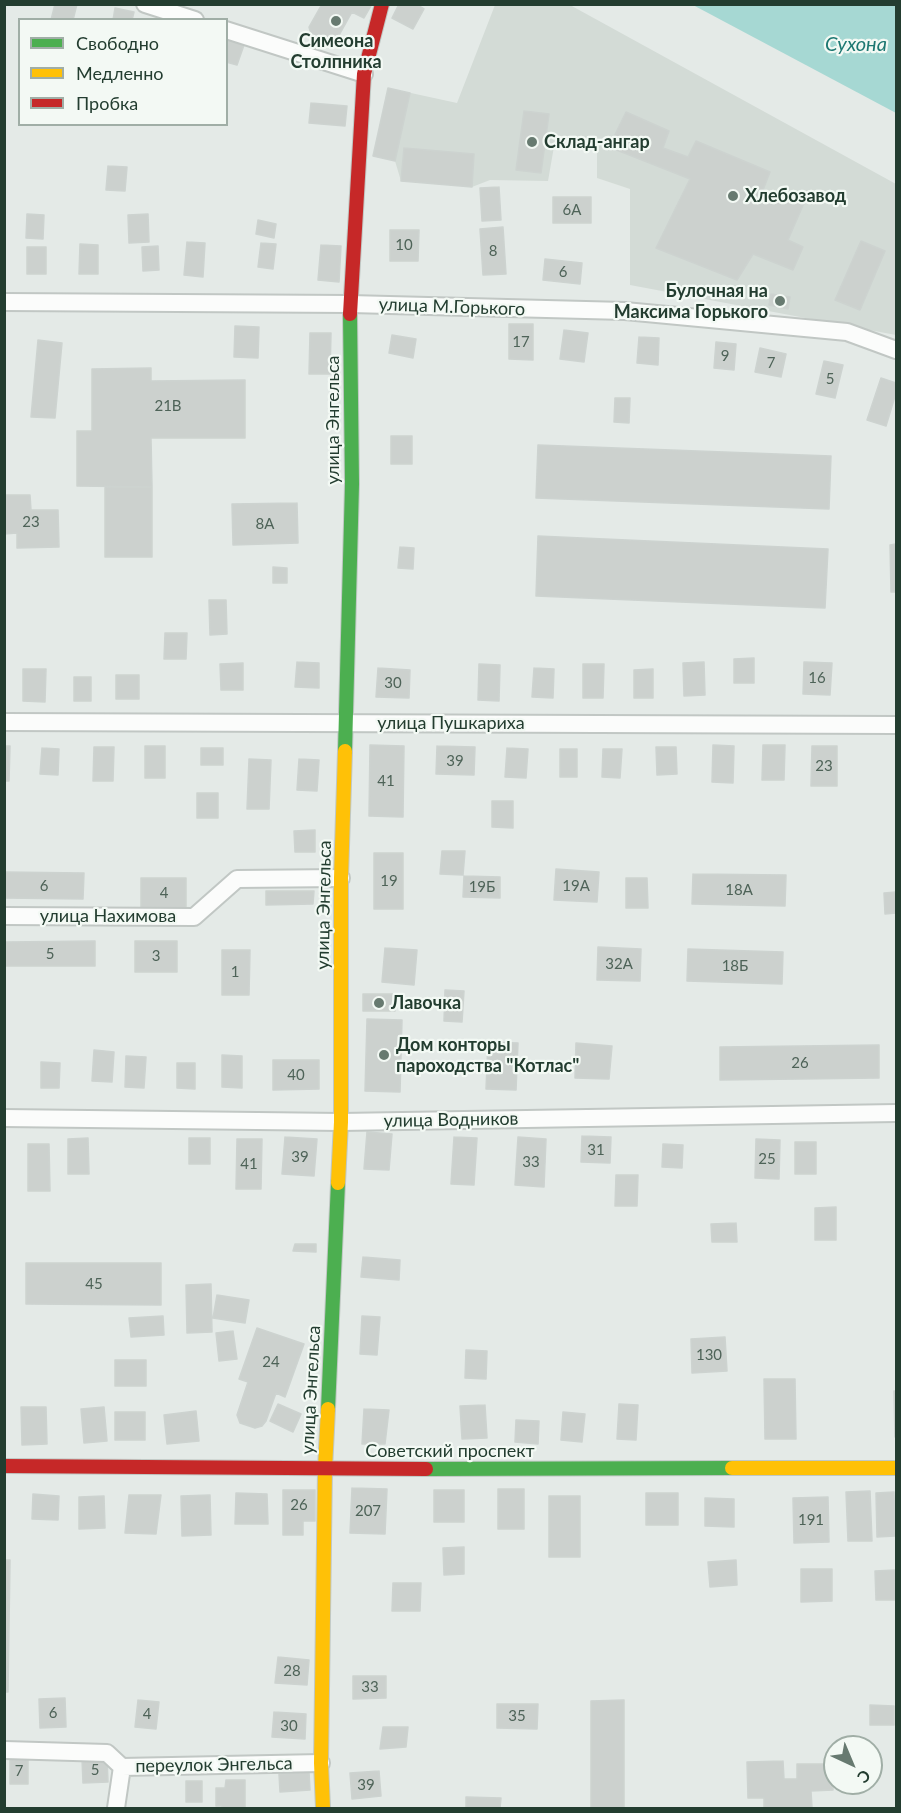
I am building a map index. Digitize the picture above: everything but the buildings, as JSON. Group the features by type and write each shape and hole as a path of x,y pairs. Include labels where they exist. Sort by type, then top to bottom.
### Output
{"street":[{"path":"145,4 189,18"},
{"name":"улица Энгельса","path":"323,1809 321,1763 325,1469 341,1122 341,878 352,484 350,304 364,74 382,4"},
{"path":"228,31 364,74"},
{"name":"улица М.Горького","path":"4,302 350,304 625,311 847,332 897,350"},
{"name":"улица Пушкариха","path":"4,722 897,725"},
{"name":"улица Нахимова","path":"4,915 194,917 237,879 341,878"},
{"name":"улица Водников","path":"4,1119 341,1122 897,1113"},
{"name":"Советский проспект","path":"4,1466 325,1469 897,1468"},
{"name":"переулок Энгельса","path":"5,1750 107,1753 122,1767 321,1763"},
{"path":"116,1809 122,1767"}],"shaded area":[{"path":"495,5 570,5 896,184 896,335 630,285 630,189 597,178 597,146 556,135 548,181 490,180 472,187 401,181 395,161 373,156 388,88 457,103"}],"water":[{"name":"Сухона","path":"693,5 896,5 896,113"}],"traffic: fast":[{"path":"345,751 352,484 350,314"},
{"path":"328,1409 338,1183"},
{"path":"426,1469 732,1468"}],"traffic: slow":[{"path":"338,1183 341,1122 341,878 345,751"},
{"path":"323,1808 321,1763 325,1469 328,1409"},
{"path":"732,1468 896,1468"}],"traffic: jam":[{"path":"350,314 364,74 382,4"},
{"path":"4,1466 426,1469"}],"place":[{"name":"Симеона Столпника","path":"336,21"},
{"name":"Склад-ангар","path":"532,142"},
{"name":"Хлебозавод","path":"733,196"},
{"name":"Булочная на Максима Горького","path":"780,301"},
{"name":"Лавочка","path":"379,1003"},
{"name":"Дом конторы пароходства \"Котлас\"","path":"384,1055"}]}
